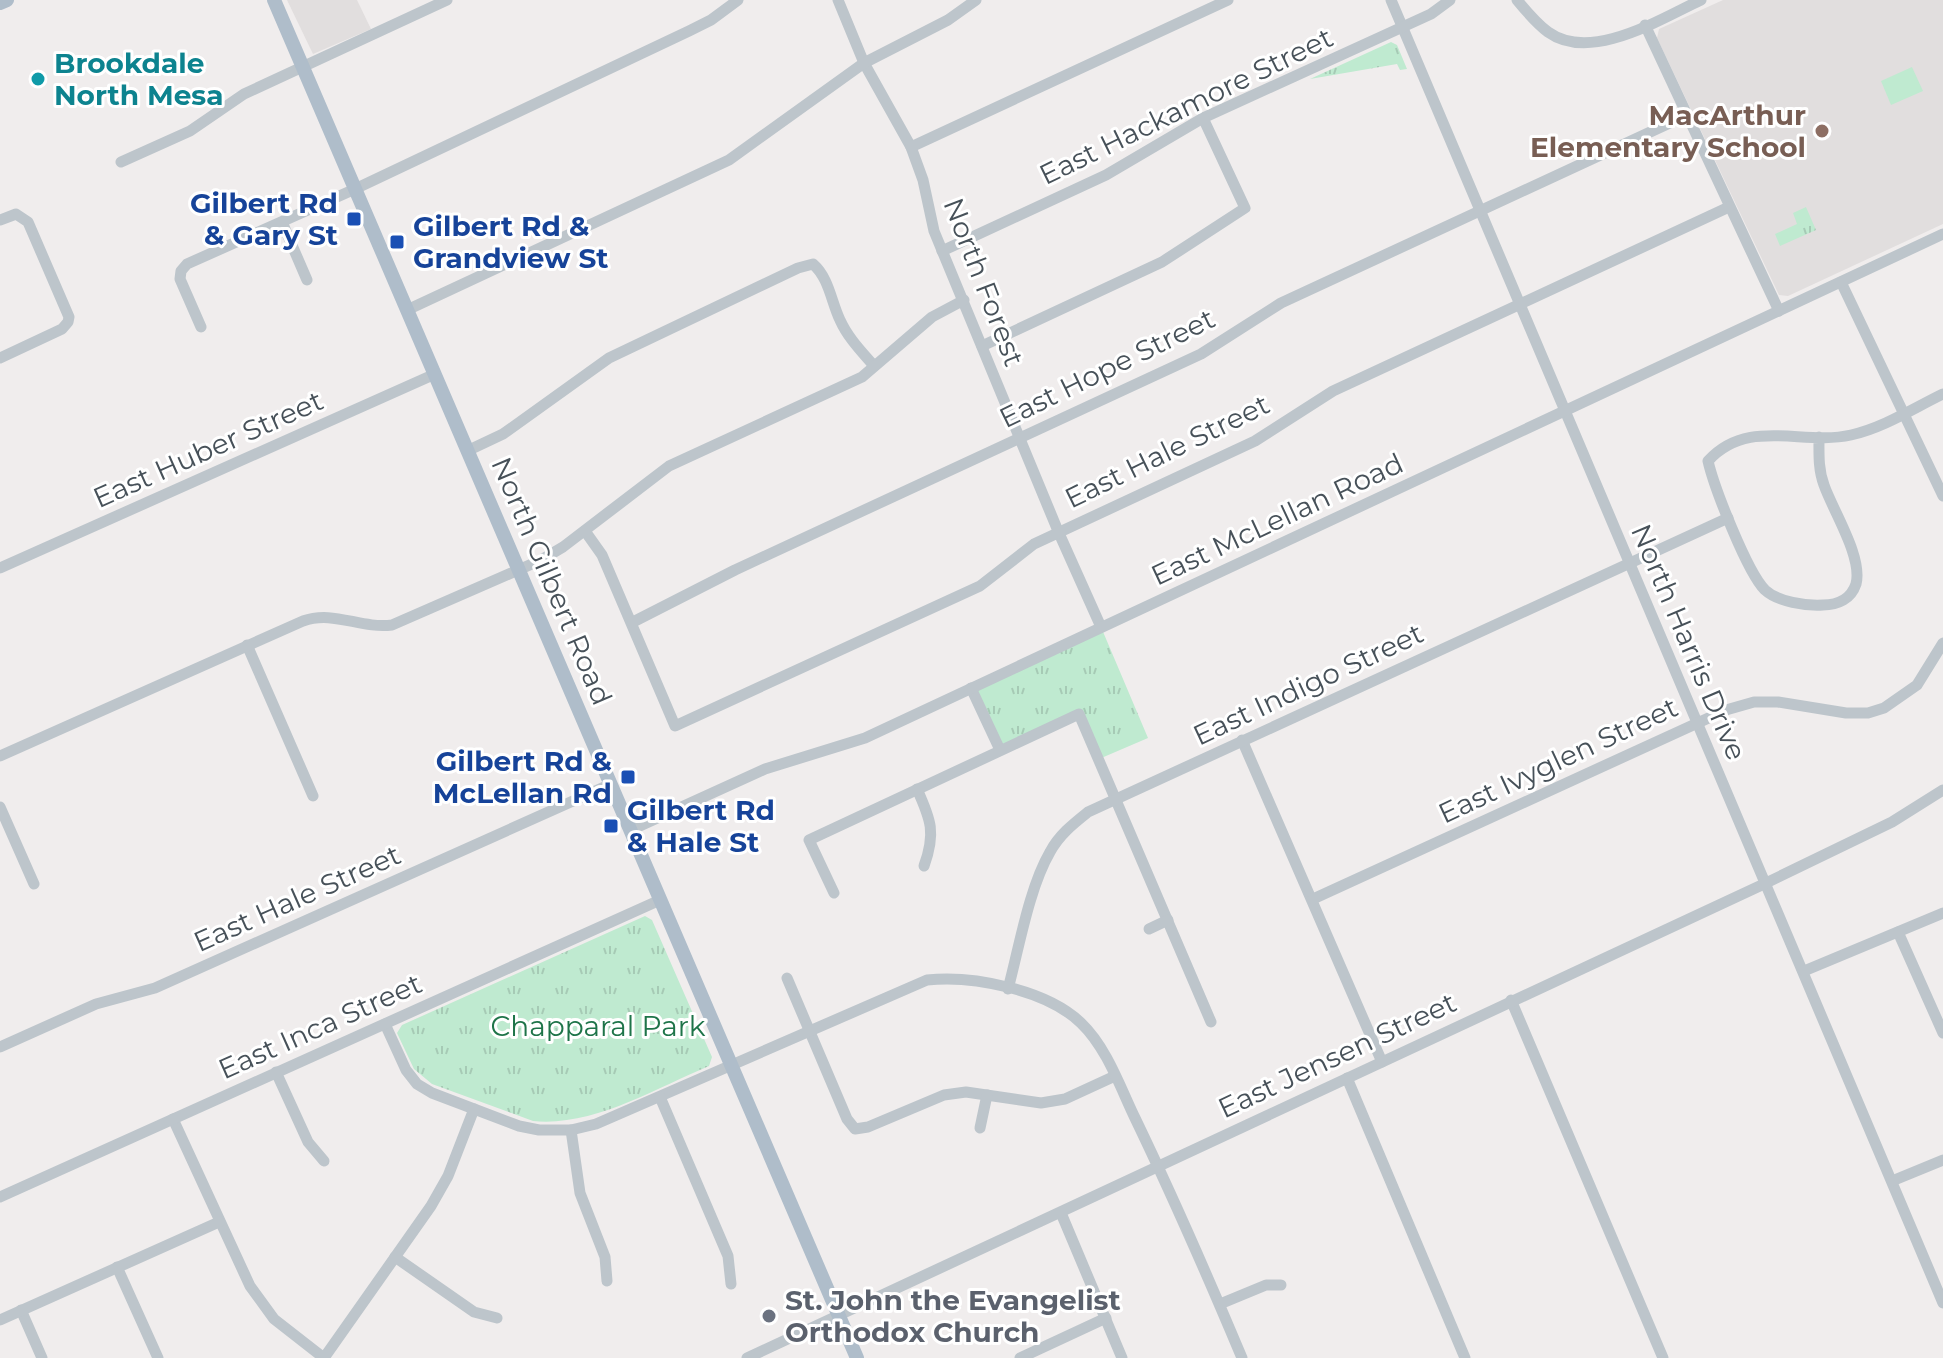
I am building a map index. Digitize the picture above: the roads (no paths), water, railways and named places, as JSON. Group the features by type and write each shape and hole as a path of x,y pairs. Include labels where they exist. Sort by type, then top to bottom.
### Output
{"main road":[{"path":"0,3 7,0"},
{"name":"North Gilbert Road","path":"274,0 857,1358"}],"street":[{"path":"121,162 190,131 237,98 447,0"},
{"path":"201,327 181,283 181,271 191,262 355,189 689,31 711,20 738,0"},
{"name":"North Forest","path":"838,0 864,63 911,147 923,180 934,231 1101,627"},
{"path":"407,310 729,160 864,63 935,27 976,0"},
{"path":"911,147 1228,0"},
{"name":"North Harris Drive","path":"1391,0 1943,1303"},
{"name":"East Hackamore Street","path":"942,251 1106,175 1203,118 1431,14 1450,0"},
{"path":"1517,0 1548,32 1566,41 1588,42 1618,39 1701,0"},
{"path":"1645,25 1779,311"},
{"name":"East Hope Street","path":"633,622 762,557 1201,354 1281,303 1687,115"},
{"path":"982,346 1162,262 1245,208 1203,118"},
{"name":"East Hale Street","path":"633,622 675,726 980,586 1034,544 1255,441 1333,391 1729,207"},
{"path":"0,220 20,215 30,227 66,308 68,322 57,332 0,358"},
{"path":"282,222 307,280"},
{"name":"East McLellan Road","path":"631,830 765,769 865,738 1841,282 1942,238"},
{"path":"467,451 503,434 609,358 798,268 813,264 825,278 840,321 874,366"},
{"path":"1841,282 1943,496"},
{"path":"0,756 303,621 320,616 339,617 373,626 392,625 519,570 556,552 669,466 862,377 932,317 964,300"},
{"name":"East Huber Street","path":"0,568 435,374"},
{"path":"1819,437 1823,483 1853,555 1856,584 1848,598 1834,605 1819,606 1780,599 1765,591 1728,518 1708,461 1717,451 1747,436 1852,435 1943,394"},
{"name":"East Indigo Street","path":"1008,989 1037,881 1050,852 1068,828 1088,812 1728,518"},
{"path":"585,531 602,555 633,622"},
{"name":"East Ivyglen Street","path":"1313,899 1726,710 1754,702 1800,703 1846,713 1868,713 1884,708 1917,685 1943,643"},
{"path":"247,645 313,796"},
{"path":"971,688 1000,750"},
{"path":"1827,725 1828,709"},
{"path":"834,893 809,840 1079,714 1211,1022"},
{"path":"1242,740 1382,1062"},
{"name":"East Hale Street","path":"0,1047 96,1004 155,988 611,784"},
{"path":"917,789 933,832 924,866"},
{"name":"East Jensen Street","path":"747,1358 1764,884 1892,822 1943,790"},
{"path":"0,807 34,884"},
{"name":"East Inca Street","path":"0,1197 660,900"},
{"path":"1804,971 1943,913"},
{"path":"1149,929 1168,920"},
{"path":"1898,932 1943,1033"},
{"path":"787,978 847,1119 855,1129 868,1127 944,1095 966,1092 1041,1103 1065,1099 1115,1076"},
{"path":"385,1024 406,1070 417,1084 432,1093 527,1128 550,1131 588,1127 927,980 966,978 1047,1000 1068,1011 1084,1025 1100,1047 1158,1165 1242,1358"},
{"path":"1511,1000 1663,1358"},
{"path":"276,1072 308,1142 324,1161"},
{"path":"1347,1078 1465,1358"},
{"path":"980,1128 987,1095"},
{"path":"660,1097 728,1256 731,1284"},
{"path":"173,1119 243,1275 257,1298 284,1328 324,1358 431,1206 448,1176 474,1109"},
{"path":"571,1130 580,1193 605,1257 607,1281"},
{"path":"1892,1181 1943,1160"},
{"path":"1061,1213 1122,1358"},
{"path":"0,1320 219,1222"},
{"path":"395,1257 474,1312 497,1318"},
{"path":"117,1267 158,1358"},
{"path":"1220,1304 1266,1285 1281,1285"},
{"path":"21,1310 42,1358"},
{"path":"1020,1358 1106,1318"}],"place":[{"name":"Brookdale North Mesa","path":"38,79"},
{"name":"MacArthur Elementary School","path":"1822,131"},
{"name":"Gilbert Rd & Gary St","path":"354,219"},
{"name":"Gilbert Rd & Grandview St","path":"397,242"},
{"name":"Gilbert Rd & McLellan Rd","path":"628,777"},
{"name":"Gilbert Rd & Hale St","path":"611,826"},
{"name":"St. John the Evangelist Orthodox Church","path":"769,1316"}],"park label":[{"name":"Chapparal Park","path":"598,1026"}]}
